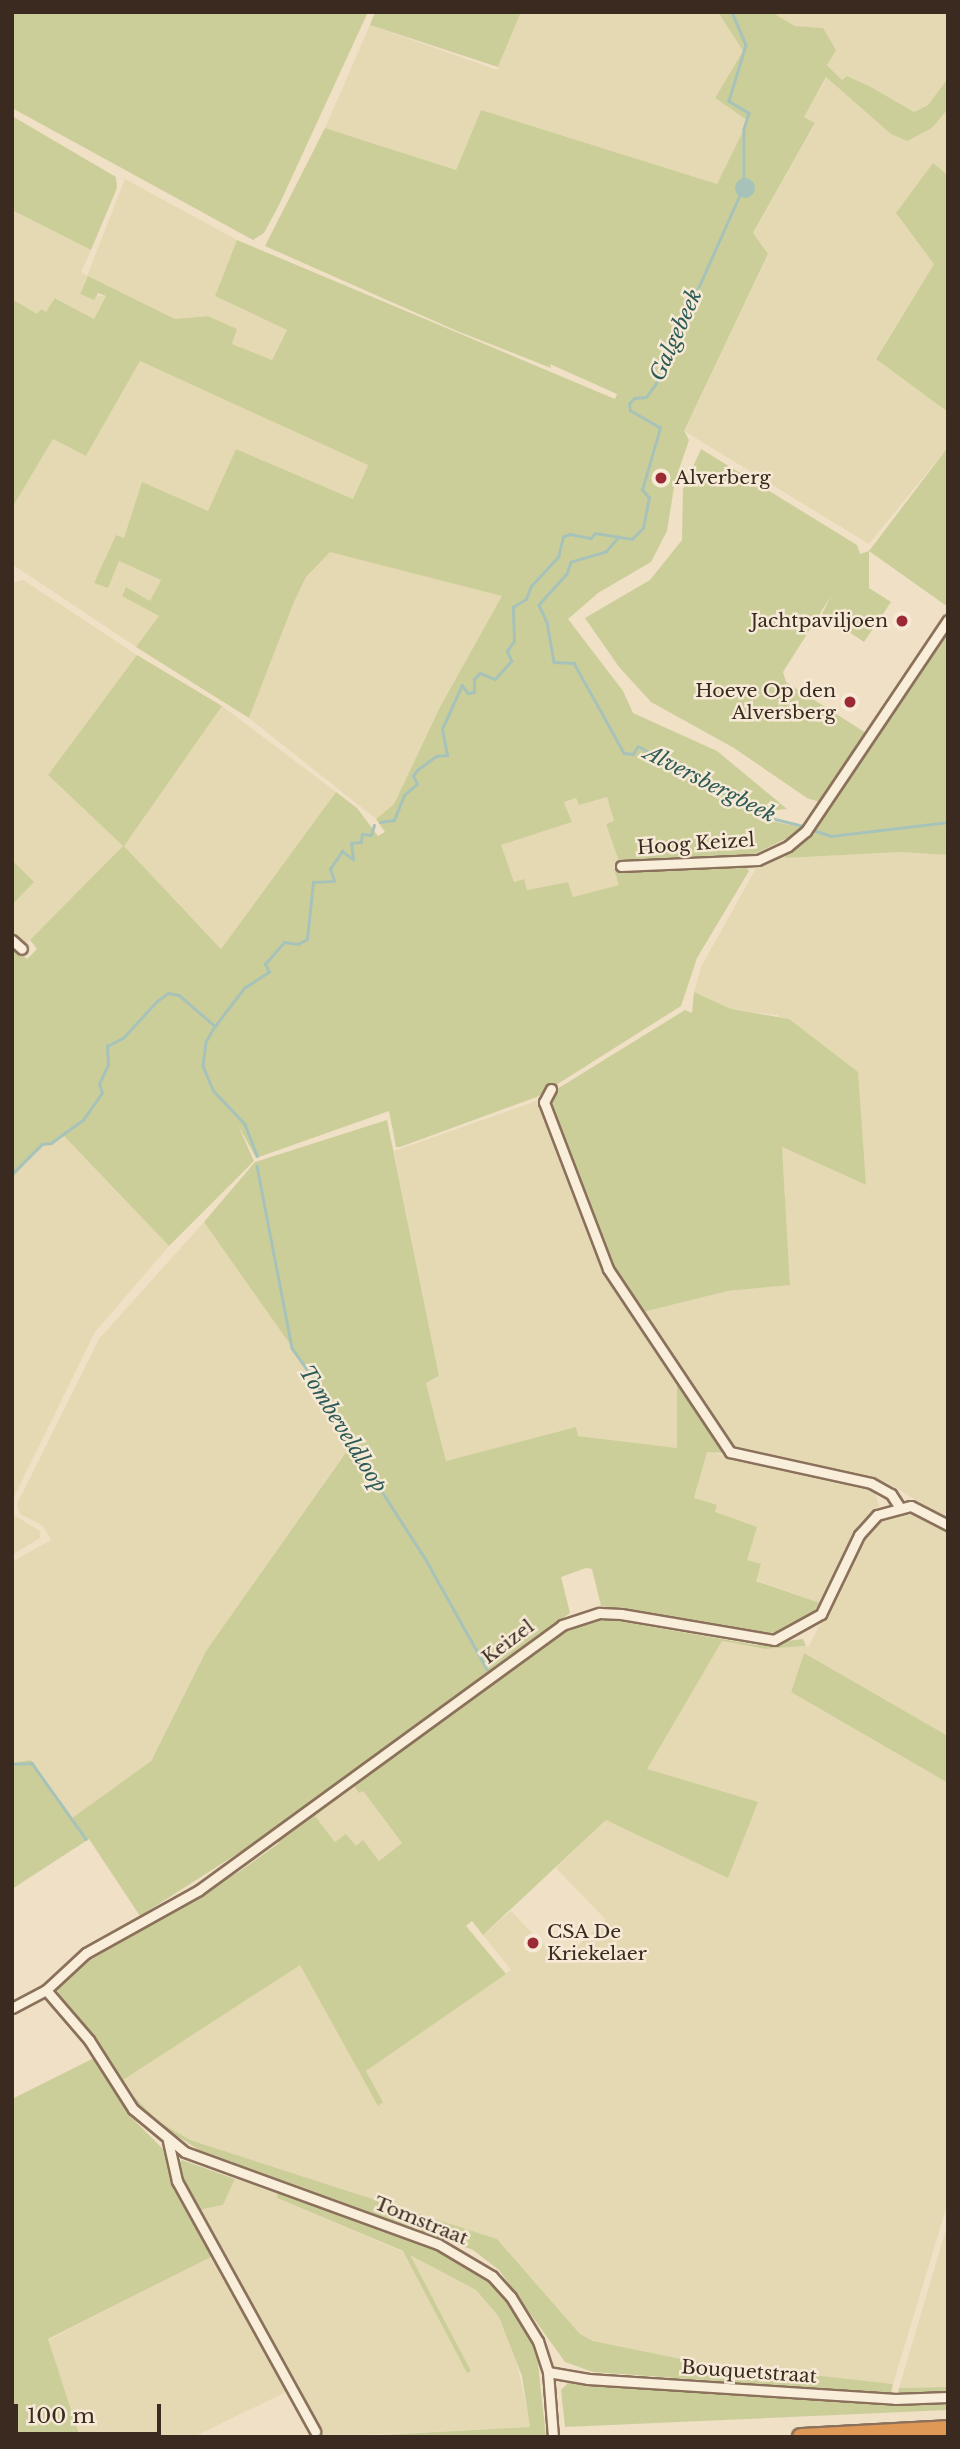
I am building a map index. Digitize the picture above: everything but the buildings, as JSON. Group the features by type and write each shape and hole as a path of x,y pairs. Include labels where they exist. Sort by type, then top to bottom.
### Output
{"highway":[{"path":"801,2437 948,2429"}],"street":[{"name":"Hoog Keizel","path":"621,866 758,860 788,846 806,831 948,620"},
{"path":"12,940 22,949"},
{"path":"551,1089 544,1102 608,1269 730,1452 871,1483 891,1494 900,1508 925,1510 948,1525"},
{"name":"Keizel","path":"46,1990 71,1964 220,1876 547,1634 576,1618 621,1614 760,1641 794,1633 821,1614 863,1528 877,1515 900,1508"},
{"path":"12,2008 46,1990"},
{"name":"Tomstraat","path":"46,1990 89,2040 134,2109 168,2141 185,2152 438,2244 471,2261 492,2276 526,2318 548,2372 553,2437"},
{"path":"168,2141 177,2181 314,2431"},
{"name":"Bouquetstraat","path":"548,2372 588,2379 895,2399 948,2397"}],"shaded area":[{"path":"521,12 718,12 743,51 715,98 748,121 717,184 481,110 456,170 325,128 370,25 497,70"},
{"path":"778,12 948,12 948,78 928,105 914,112 847,76 842,80 827,64 823,28 795,26 775,15"},
{"path":"827,77 891,134 932,128 948,109 948,175 933,163 934,264 876,358 948,412 948,447 869,544 684,431 768,255 753,234 815,124 803,117"},
{"path":"125,179 237,240 215,296 287,330 272,360 232,344 237,329 208,316 175,319 88,276 80,294 106,296 94,319 56,298 46,313 41,309 37,315 12,299 12,210 91,250 81,272 87,276"},
{"path":"140,361 368,464 353,499 236,449 208,511 124,538 116,535 119,561 161,580 150,601 126,588 122,595 160,616 136,647 12,564 12,508 53,439 86,456"},
{"path":"330,551 503,595 440,707 394,804 376,819 249,718 306,577"},
{"path":"23,580 137,655 48,775 123,846 222,706 336,792 221,949 124,846 25,945 12,935 12,905 34,882 12,860 12,583"},
{"path":"607,797 614,822 606,824 621,869 614,869 620,885 573,897 568,882 526,890 514,882 500,845 572,822 564,801 576,798 579,804"},
{"path":"785,852 786,858 901,852 948,855 948,1519 886,1482 734,1448 639,1313 728,1291 790,1285 782,1147 865,1185 778,1015 731,1010 694,992 701,967 759,863"},
{"path":"539,1100 579,1196 603,1269 677,1378 677,1448 578,1436 576,1427 446,1461 426,1383 439,1377 394,1151"},
{"path":"64,1136 169,1246 95,1332 12,1501 12,1178 41,1146"},
{"path":"204,1222 356,1437 206,1651 151,1761 72,1818 32,1760 12,1763 12,1562 51,1540 43,1526 20,1514 17,1504 99,1339"},
{"path":"707,1451 874,1489 879,1506 859,1524 820,1603 756,1580 715,1512 717,1506 694,1499"},
{"path":"908,1512 923,1514 948,1530 948,1736 804,1653 791,1692 948,1783 948,2202 893,2384 696,2362 593,2341 580,2334 497,2239 190,2140 158,2121 120,2082 300,1964 378,2105 383,2102 366,2071 511,1970 483,1935 511,1911 560,1962 606,1920 556,1868 606,1820 646,1769 722,1641 765,1649 809,1646 872,1524"},
{"path":"12,1514 40,1531 40,1538 12,1555"},
{"path":"354,1786 362,1790 402,1843 379,1861 356,1846 335,1842 315,1816"},
{"path":"235,2179 278,2191 277,2198 445,2270 476,2290 499,2317 513,2346 531,2427 321,2437 198,2210 223,2205"},
{"path":"948,2224 948,2387 899,2388 947,2226"},
{"path":"215,2255 288,2391 193,2437 80,2437 48,2340"}],"green space":[{"path":"12,12 368,12 279,205 264,233 253,240 12,108"},
{"path":"375,12 521,12 498,67 370,25"},
{"path":"718,12 778,12 776,15 795,26 823,28 836,50 827,65 842,80 847,76 914,112 928,105 948,78 948,109 932,128 907,141 891,134 826,77 804,117 815,123 753,233 768,254 684,431 689,440 675,481 667,531 651,562 598,593 568,619 623,691 633,713 717,751 787,809 765,811 739,803 766,820 800,827 800,832 748,857 619,862 606,824 614,821 607,797 579,805 576,798 564,802 572,822 501,845 514,882 524,879 527,890 568,882 573,897 619,885 614,869 745,865 749,871 697,958 681,1006 537,1097 400,1147 396,1147 389,1111 256,1158 238,1125 254,1161 169,1246 64,1136 41,1146 12,1178 12,946 27,959 37,949 30,940 123,846 48,775 137,655 222,706 124,846 221,949 336,792 357,808 378,836 385,832 376,819 394,804 440,707 502,596 330,552 306,577 249,718 136,647 159,616 122,596 126,587 150,601 161,580 119,561 108,588 94,583 116,535 124,538 142,482 208,511 236,449 353,499 368,465 140,361 86,456 53,439 12,508 12,299 37,314 41,309 46,312 55,298 94,319 106,296 98,293 94,300 80,294 88,276 175,319 208,316 237,329 232,344 272,360 287,330 215,296 237,240 615,399 617,394 550,364 551,368 457,331 265,246 325,128 456,170 481,110 717,184 748,121 715,98 743,51"},
{"path":"12,116 116,177 117,188 91,250 12,210"},
{"path":"933,163 948,175 948,412 876,359 934,264 896,213"},
{"path":"948,447 948,607 869,551"},
{"path":"701,449 857,545 860,554 869,551 869,588 891,602 864,642 822,614 831,596 783,672 786,682 866,733 851,754 859,759 948,628 948,855 901,852 786,858 785,852 804,843 832,806 807,798 734,748 651,702 619,667 585,618 650,580 682,540 683,489"},
{"path":"12,860 34,882 12,905"},
{"path":"694,992 731,1009 789,1019 858,1072 866,1185 782,1147 790,1285 728,1291 639,1313 609,1263 549,1094 685,1010 692,1013"},
{"path":"387,1120 439,1376 426,1383 446,1461 576,1427 578,1436 677,1448 677,1378 726,1453 707,1452 694,1498 717,1505 715,1512 757,1527 747,1560 761,1564 756,1581 820,1603 808,1619 783,1632 754,1634 601,1606 592,1569 586,1568 561,1577 570,1613 497,1665 504,1674 559,1633 601,1618 756,1645 803,1639 806,1646 765,1649 722,1641 647,1769 758,1802 728,1878 606,1820 483,1935 472,1921 466,1926 506,1974 366,2071 383,2102 378,2106 300,1965 120,2082 57,1989 75,1969 240,1871 279,1843 273,1831 140,1916 89,1839 12,1889 12,1763 31,1760 72,1818 151,1761 206,1651 356,1438 204,1222 255,1162","holes":["354,1786 359,1793 363,1791 402,1843 379,1861 363,1840 356,1846 346,1834 335,1842 315,1816"]},
{"path":"804,1653 948,1736 948,1783 791,1692"},
{"path":"96,2057 130,2116 163,2149 174,2182 215,2255 48,2339 80,2437 12,2437 12,2099"},
{"path":"120,2082 158,2121 190,2140 497,2239 580,2334 593,2341 696,2362 893,2384 891,2394 593,2372 565,2362 499,2270 473,2250 199,2150 144,2115"},
{"path":"182,2160 235,2179 223,2205 198,2210 182,2184 178,2164"},
{"path":"278,2191 449,2253 490,2282 524,2324 537,2355 546,2437 342,2437 530,2427 522,2376 499,2317 476,2290 410,2255 471,2371 467,2373 403,2251 277,2198"},
{"path":"572,2379 871,2402 948,2402 948,2410 565,2427 561,2390"},
{"path":"948,2387 948,2393 898,2394 899,2388"}],"water":[{"path":"741,178 749,178 755,188 749,198 741,198 735,192 735,184"}],"waterway":[{"name":"Galgebeek","path":"732,12 746,45 729,101 749,113 744,129 744,180"},
{"name":"Galgebeek","path":"380,822 394,820 404,795 417,784 413,776 417,770 436,756 447,755 442,729 462,685 468,693 474,692 474,679 480,673 495,679 511,661 507,651 514,641 513,607 526,599 531,586 558,557 563,537 570,534 591,538 595,533 632,539 643,528 649,498 642,490 660,428 630,411 629,404 634,398 646,397 655,385 739,196"},
{"name":"Alversbergbeek","path":"619,537 606,552 571,562 567,574 539,605 547,622 554,662 574,663 624,753 633,754 638,746 767,817 802,826"},
{"name":"Alversbergbeek","path":"813,830 831,836 948,822"},
{"name":"Galgebeek","path":"12,1174 42,1144 51,1143 83,1120 102,1093 99,1084 108,1065 107,1046 123,1038 157,1001 168,993 179,995 215,1026 244,988 269,972 265,964 284,942 298,944 307,939 313,882 334,881 330,869 342,851 353,859 351,843 361,842 362,834 371,835 374,825"},
{"name":"Tombeveldloop","path":"215,1026 206,1042 203,1066 213,1090 245,1124 257,1156"},
{"name":"Tombeveldloop","path":"257,1166 292,1348 334,1407 343,1431 425,1558 487,1669"},
{"name":"Galgebeek","path":"12,1764 32,1763 86,1839"}],"place":[{"name":"Alverberg","path":"661,478"},
{"name":"Jachtpaviljoen","path":"902,621"},
{"name":"Hoeve Op den Alversberg","path":"850,702"},
{"name":"CSA De Kriekelaer","path":"533,1943"}]}
